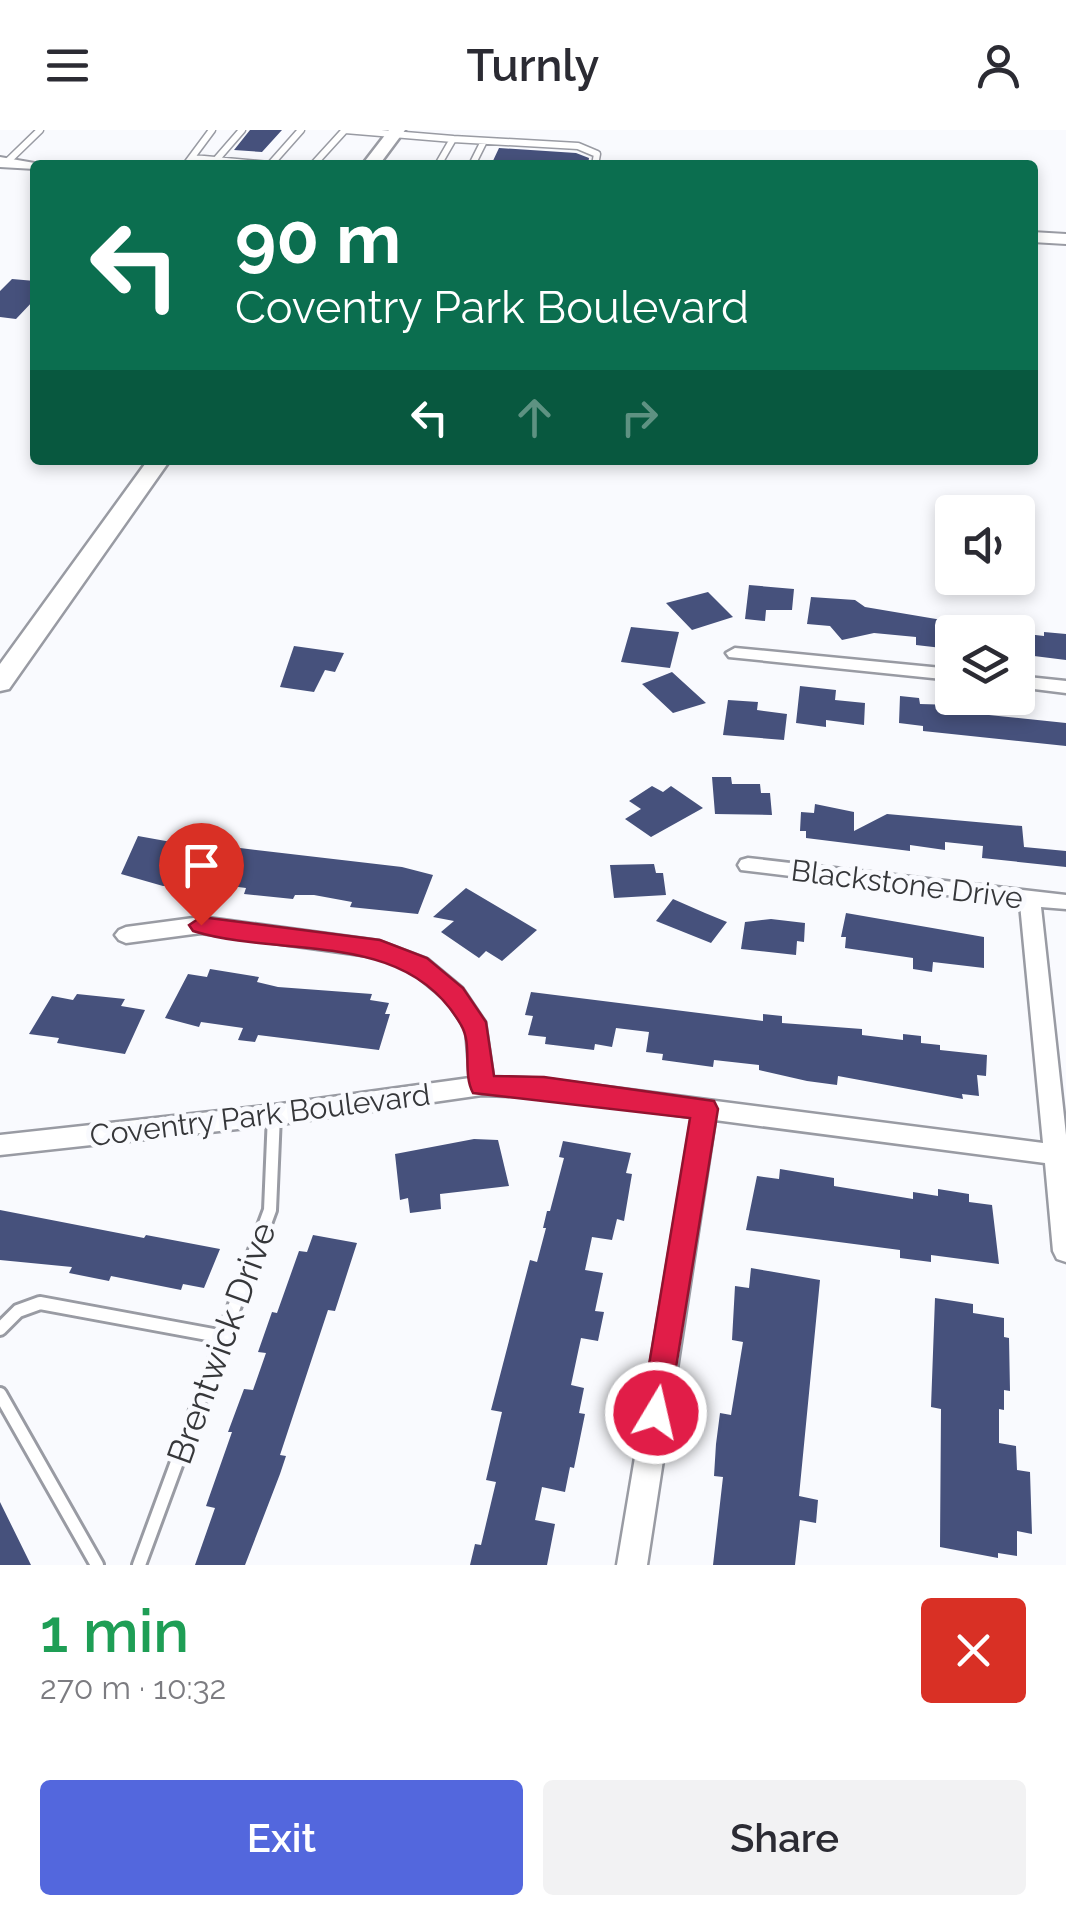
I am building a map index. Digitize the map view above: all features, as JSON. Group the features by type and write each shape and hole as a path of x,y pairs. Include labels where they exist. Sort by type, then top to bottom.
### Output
{"main road":[{"path":"374,160 394,133"},
{"path":"4,162 30,164"},
{"path":"1038,237 1066,239"},
{"path":"0,682 155,465"}],"street":[{"path":"734,653 935,673"},
{"path":"1035,683 1066,686"},
{"name":"Blackstone Drive","path":"748,865 1066,902"},
{"path":"1030,898 1066,1251"},
{"path":"126,935 201,925 380,949 418,965 454,994 477,1028 482,1086"},
{"name":"Coventry Park Boulevard","path":"0,1145 274,1116 482,1086 544,1088 1056,1155"},
{"path":"632,1565 705,1109"}],"lane":[{"path":"4,162 40,130"},
{"path":"212,130 194,150 193,158 216,160 242,130"},
{"path":"326,136 394,133 578,146 597,154 596,160"},
{"path":"326,151 317,146 340,134"},
{"path":"307,158 320,158 340,134"},
{"path":"274,160 296,135 308,138"},
{"path":"441,160 453,139"},
{"path":"474,160 484,141"},
{"path":"286,147 299,148"},
{"path":"279,155 293,156"},
{"name":"Brentwick Drive","path":"139,1565 270,1210 274,1116"},
{"path":"0,1328 18,1312 40,1303 224,1337"},
{"path":"0,1394 96,1565"}],"building":[{"path":"250,130 282,130 262,152 234,150"},
{"path":"499,148 576,153 589,158 589,160 493,160"},
{"path":"12,279 30,281 30,304 16,319 0,317 0,291"},
{"path":"749,585 794,589 792,610 766,610 765,621 745,619"},
{"path":"708,592 733,617 692,630 666,603"},
{"path":"811,597 855,600 865,607 935,619 935,647 916,645 916,637 874,633 842,640 830,626 807,624"},
{"path":"631,627 679,632 670,668 621,662"},
{"path":"1044,632 1066,634 1066,660 1035,656 1035,635 1044,636"},
{"path":"294,646 344,653 335,672 325,670 314,692 280,687"},
{"path":"672,672 706,703 673,713 642,684"},
{"path":"800,686 836,690 835,700 865,703 864,725 826,720 826,727 796,723"},
{"path":"900,696 919,698 920,704 935,704 935,715 989,715 1066,723 1066,746 923,731 923,726 899,723"},
{"path":"728,700 758,702 757,710 787,714 784,740 723,735"},
{"path":"712,777 731,777 732,784 760,784 761,793 770,793 772,815 715,814"},
{"path":"652,786 663,792 671,786 703,808 651,837 625,819 641,809 629,801"},
{"path":"815,804 854,812 854,831 887,814 1022,826 1024,847 1066,851 1066,867 982,858 983,846 945,842 945,850 910,845 910,851 806,838 806,831 800,831 801,812 814,813"},
{"path":"138,836 238,854 240,848 402,867 433,875 418,914 350,907 352,902 314,895 295,895 293,899 244,894 246,888 207,883 163,886 121,874"},
{"path":"654,864 656,873 663,873 666,895 614,898 610,865"},
{"path":"466,888 537,930 502,961 486,951 479,958 441,932 454,921 433,917"},
{"path":"673,899 727,922 711,943 656,921"},
{"path":"846,913 984,937 984,968 933,962 932,972 913,969 913,958 845,948 846,937 841,937"},
{"path":"771,919 805,923 804,942 797,941 796,955 741,949 745,922"},
{"path":"210,969 259,977 257,982 278,987 372,994 370,1000 389,1003 385,1014 390,1014 379,1050 258,1035 255,1042 238,1040 243,1028 201,1022 199,1027 165,1018 188,974 207,977"},
{"path":"531,992 763,1021 763,1014 782,1016 782,1023 862,1029 862,1035 903,1040 903,1034 921,1036 921,1043 940,1045 940,1050 987,1055 986,1076 977,1075 979,1096 962,1094 963,1099 838,1076 837,1085 807,1081 759,1070 759,1065 714,1060 713,1067 662,1060 663,1054 646,1052 649,1032 616,1028 612,1047 595,1044 594,1050 545,1044 546,1037 528,1035 533,1016 525,1015"},
{"path":"77,994 125,999 121,1006 145,1010 125,1054 57,1043 59,1038 29,1034 52,996 73,1000"},
{"path":"474,1139 498,1140 509,1186 440,1194 441,1209 410,1213 408,1198 400,1200 395,1154"},
{"path":"563,1141 631,1153 626,1173 632,1174 624,1221 617,1219 612,1240 592,1237 585,1270 603,1273 595,1311 604,1312 598,1341 581,1338 571,1385 584,1388 579,1413 585,1414 574,1468 570,1467 565,1492 542,1487 535,1520 555,1524 547,1565 470,1565 475,1544 481,1545 496,1482 486,1480 502,1412 491,1410 530,1260 537,1262 547,1211 564,1158 559,1157"},
{"path":"780,1169 834,1178 834,1186 913,1199 913,1192 938,1196 938,1189 969,1194 969,1202 992,1205 999,1264 931,1255 931,1262 900,1258 900,1250 746,1230 757,1176 779,1179"},
{"path":"0,1210 220,1249 204,1288 183,1284 181,1290 111,1276 109,1281 69,1273 72,1267 0,1260"},
{"path":"313,1235 357,1243 335,1311 328,1310 280,1455 286,1456 280,1474 245,1565 195,1565 215,1508 206,1506 232,1432 228,1432 244,1389 253,1390 266,1353 258,1352 272,1312 277,1313 299,1251 307,1252"},
{"path":"751,1268 820,1280 799,1496 818,1500 816,1523 800,1520 795,1565 713,1565 723,1477 714,1476 720,1413 731,1415 743,1342 732,1340 735,1286 749,1288"},
{"path":"935,1298 973,1304 973,1313 1004,1318 1004,1337 1009,1338 1010,1391 1004,1390 1004,1410 999,1409 999,1443 1016,1446 1017,1470 1030,1472 1032,1534 1017,1531 1017,1556 998,1553 998,1558 940,1547 941,1409 931,1407"},
{"path":"0,1502 31,1565 0,1565"}],"route":[{"path":"201,925 380,949 418,965 454,994 477,1028 482,1086 544,1088 705,1109 656,1413"}]}
